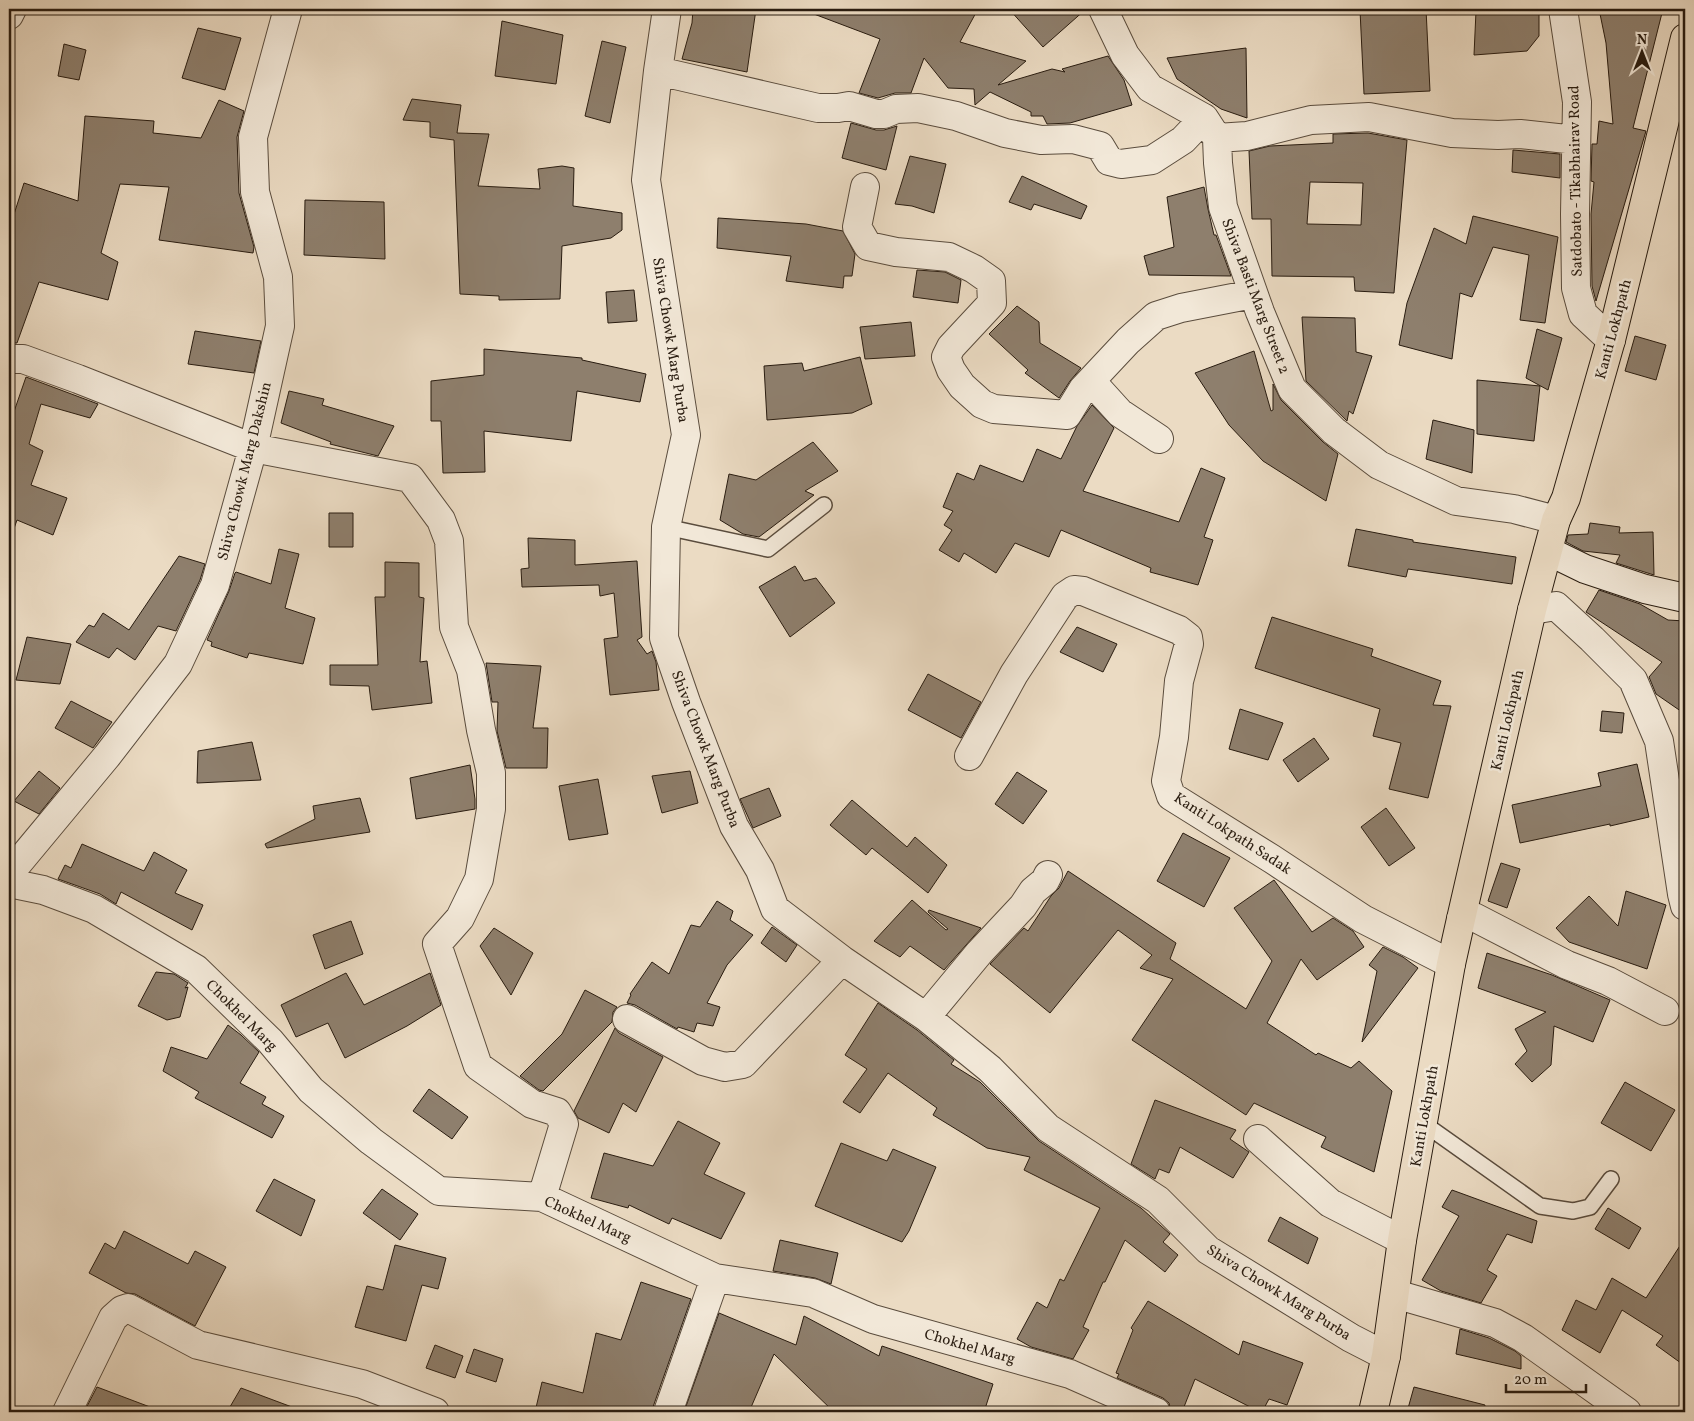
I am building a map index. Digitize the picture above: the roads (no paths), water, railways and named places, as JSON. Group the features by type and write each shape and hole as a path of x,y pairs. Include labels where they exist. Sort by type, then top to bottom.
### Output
{"main road":[{"name":"Kanti Lokhpath","path":"1373,1412 1386,1356 1402,1240 1451,964 1461,919 1532,610 1556,520 1566,498 1611,340 1685,38"}],"street":[{"path":"9,15 12,9"},
{"name":"Shiva Chowk Marg Dakshin","path":"9,874 106,756 178,664 215,586 253,448 280,326 278,277 255,192 253,137 288,9"},
{"name":"Shiva Chowk Marg Purba","path":"667,9 646,180 686,434 666,527 664,638 686,702 734,826 760,870 775,909 842,960 926,1017 990,1069 1048,1128 1158,1200 1208,1250 1351,1338 1386,1356"},
{"path":"1103,9 1125,55 1150,88 1211,128 1246,136 1311,120 1369,117 1452,133 1520,134 1576,140"},
{"name":"Satdobato - Tikabhairav Road","path":"1563,9 1577,102 1576,288 1583,314 1611,340"},
{"path":"658,71 818,108 848,106 876,114 884,114 896,109 918,108 956,116 1005,133 1041,140 1073,139 1100,146 1109,161 1121,164 1152,160 1182,140 1211,128"},
{"name":"Shiva Basti Marg Street 2","path":"1211,128 1218,163 1223,207 1253,294 1292,389 1334,431 1379,465 1456,501 1514,509 1556,520"},
{"path":"865,187 857,227 868,246 896,252 949,257 974,269 991,281 992,303 951,347 946,357 951,370 962,386 982,404 994,409 1067,415 1091,381 1128,341 1156,316 1181,308 1253,294"},
{"path":"9,359 24,359 253,448 410,478 440,520 449,541 454,627 471,670 481,730 491,774 491,809 479,879 460,918 437,944 478,1066 532,1104 557,1112 564,1124 542,1197"},
{"path":"1091,381 1120,413 1159,440"},
{"path":"1548,551 1585,569 1645,590 1685,598"},
{"name":"Kanti Lokpath Sadak","path":"969,756 1014,674 1065,596 1074,590 1083,591 1179,630 1188,637 1189,644 1179,682 1174,737 1166,781 1171,796 1363,919 1451,964"},
{"path":"1532,610 1556,606 1634,680 1658,741 1685,906"},
{"path":"926,1017 979,953 1023,906 1033,891 1045,881 1048,875"},
{"name":"Chokhel Marg","path":"9,883 43,890 94,909 196,969 270,1041 311,1090 371,1141 439,1191 542,1197 715,1278 813,1293 873,1319 1070,1374 1156,1412"},
{"path":"1461,919 1474,917 1567,965 1608,981 1665,1011"},
{"path":"627,1019 703,1061 725,1067 743,1064 842,960"},
{"path":"1258,1139 1330,1203 1402,1240"},
{"path":"668,1412 715,1278"},
{"path":"1395,1294 1495,1323 1523,1338 1626,1412"},
{"path":"67,1412 112,1318 128,1308 198,1345 362,1384 435,1412"}],"lane":[{"path":"666,527 768,549 824,505"},
{"path":"1423,1123 1540,1206 1573,1212 1590,1207 1611,1179"}]}
